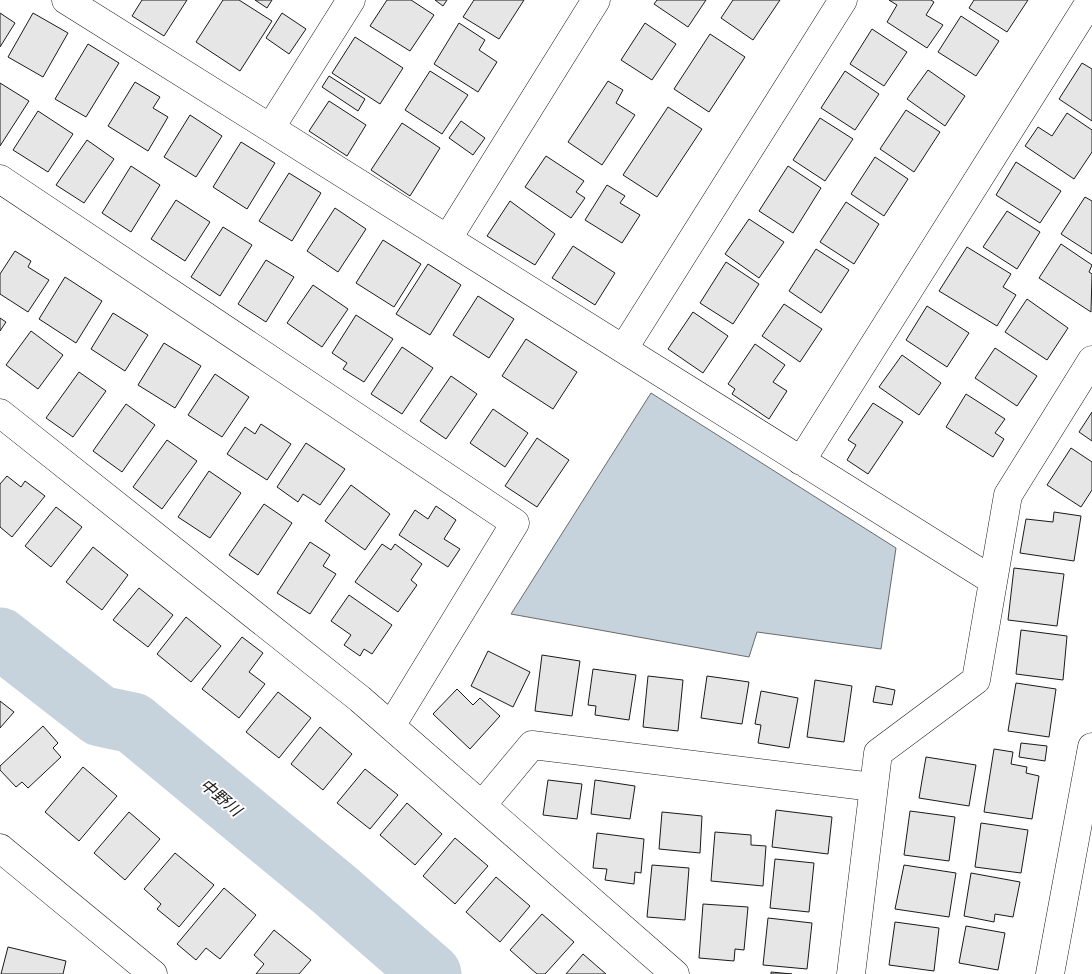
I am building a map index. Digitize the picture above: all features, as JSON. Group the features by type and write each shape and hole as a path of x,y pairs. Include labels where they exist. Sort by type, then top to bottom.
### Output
{"street":[{"path":"271,127 351,0"},
{"path":"448,238 596,0"},
{"path":"624,348 843,0"},
{"path":"801,461 1091,0"},
{"path":"84,5 271,127 992,580"},
{"path":"0,179 515,522 391,726"},
{"path":"851,974 878,753 976,680 1008,494 1092,360"},
{"path":"0,412 391,726 675,974"},
{"path":"482,805 532,745 873,787"},
{"path":"1050,974 1092,747"},
{"path":"0,848 153,974"}],"shaded area":[{"path":"651,393 896,548 881,649 757,632 749,657 511,614"}],"building":[{"path":"142,0 187,0 164,36 132,16"},
{"path":"223,0 239,0 272,21 240,71 196,42"},
{"path":"255,0 272,0 267,8"},
{"path":"387,0 411,0 434,15 410,51 370,26"},
{"path":"435,0 447,0 443,6"},
{"path":"474,0 524,0 499,39 463,17"},
{"path":"657,0 706,0 688,27 654,4"},
{"path":"733,0 780,0 753,40 721,18"},
{"path":"889,0 931,0 934,2 926,15 943,25 927,48 887,22 897,5"},
{"path":"974,0 1028,0 1007,32 969,8"},
{"path":"0,13 15,23 0,47"},
{"path":"33,13 68,33 43,77 8,57"},
{"path":"282,13 306,29 289,54 266,38"},
{"path":"961,16 999,41 976,76 938,52"},
{"path":"459,23 485,40 479,50 497,62 478,92 434,64"},
{"path":"645,23 676,44 652,80 621,60"},
{"path":"872,29 907,52 884,86 850,64"},
{"path":"710,34 745,57 709,112 674,89"},
{"path":"355,37 403,68 380,104 332,73"},
{"path":"88,44 119,63 86,117 55,99"},
{"path":"1082,63 1092,69 1092,121 1059,99"},
{"path":"928,70 965,96 945,126 907,99"},
{"path":"430,71 468,95 442,134 405,110"},
{"path":"845,71 879,94 855,130 821,108"},
{"path":"329,76 365,99 358,111 322,87"},
{"path":"608,81 623,90 616,103 635,115 602,165 568,142"},
{"path":"135,82 160,97 153,108 168,117 148,151 108,126"},
{"path":"0,83 29,101 0,146"},
{"path":"329,101 366,125 347,156 309,131"},
{"path":"668,107 702,129 657,197 623,175"},
{"path":"906,110 940,132 914,172 880,149"},
{"path":"38,111 73,134 48,172 13,150"},
{"path":"1067,113 1092,130 1092,152 1074,179 1025,146 1038,127 1052,136"},
{"path":"190,115 222,136 196,177 164,157"},
{"path":"820,118 853,139 825,181 793,160"},
{"path":"461,121 485,138 473,155 449,138"},
{"path":"402,123 440,148 410,196 371,170"},
{"path":"87,140 114,159 84,203 56,185"},
{"path":"241,142 275,163 247,209 213,187"},
{"path":"546,156 584,181 576,192 585,198 571,218 525,187"},
{"path":"875,157 908,179 884,216 851,194"},
{"path":"1016,162 1061,191 1040,223 996,195"},
{"path":"131,166 160,185 131,232 102,213"},
{"path":"788,166 821,188 793,233 759,211"},
{"path":"289,173 321,193 292,241 259,221"},
{"path":"607,185 625,196 620,203 640,215 622,243 585,220"},
{"path":"1085,197 1092,201 1092,254 1061,234"},
{"path":"176,200 210,222 185,261 151,239"},
{"path":"510,201 555,234 535,265 487,236"},
{"path":"846,202 879,224 854,264 820,242"},
{"path":"335,208 366,229 338,272 307,251"},
{"path":"1007,211 1040,232 1017,269 983,247"},
{"path":"749,219 784,242 759,278 725,254"},
{"path":"223,227 252,245 220,296 191,277"},
{"path":"383,240 421,264 394,307 356,283"},
{"path":"1061,244 1092,265 1089,272 1092,274 1091,312 1039,278"},
{"path":"573,246 615,273 595,305 552,278"},
{"path":"967,247 1011,274 1003,287 1016,295 997,326 939,291"},
{"path":"816,249 849,270 821,313 789,291"},
{"path":"15,251 31,261 28,267 49,280 28,312 0,294 0,274"},
{"path":"266,260 294,277 266,322 238,304"},
{"path":"726,262 759,284 733,324 700,303"},
{"path":"428,264 461,285 430,335 396,314"},
{"path":"65,277 102,301 76,343 39,319"},
{"path":"313,285 348,309 322,347 287,323"},
{"path":"478,296 514,319 489,358 453,335"},
{"path":"1027,299 1068,328 1047,360 1005,332"},
{"path":"784,304 822,329 800,362 762,336"},
{"path":"927,306 969,333 947,367 906,340"},
{"path":"693,312 728,336 703,373 668,349"},
{"path":"113,313 148,335 125,371 91,349"},
{"path":"356,315 393,339 364,382 343,369 347,363 332,353"},
{"path":"0,318 6,322 0,331"},
{"path":"31,331 63,355 38,389 6,365"},
{"path":"526,339 577,372 553,409 502,376"},
{"path":"164,343 201,366 175,408 138,385"},
{"path":"755,344 785,365 773,382 787,391 769,419 732,394 735,389 728,384"},
{"path":"402,347 433,368 402,414 371,394"},
{"path":"995,348 1037,376 1017,406 975,378"},
{"path":"902,355 941,383 919,415 879,387"},
{"path":"79,372 106,391 73,437 46,418"},
{"path":"215,374 249,397 222,437 188,415"},
{"path":"451,376 477,394 446,439 420,421"},
{"path":"966,394 1005,419 995,433 1004,439 993,457 946,427"},
{"path":"873,403 903,422 868,474 847,460 856,445 848,440"},
{"path":"126,404 155,425 122,472 93,451"},
{"path":"493,409 528,433 505,467 470,443"},
{"path":"1092,412 1092,441 1079,432"},
{"path":"261,424 291,444 267,480 227,454 245,427 255,434"},
{"path":"537,438 569,460 537,507 505,486"},
{"path":"167,440 197,461 162,509 133,487"},
{"path":"306,443 345,469 320,505 303,494 298,502 277,487"},
{"path":"1071,448 1092,462 1092,490 1081,507 1047,485"},
{"path":"209,471 241,493 210,538 178,517"},
{"path":"7,476 21,487 25,481 45,496 12,537 0,527 0,484"},
{"path":"351,485 390,514 365,550 325,521"},
{"path":"264,504 292,523 258,575 229,555"},
{"path":"436,506 456,520 444,539 460,549 448,567 399,535 415,510 428,519"},
{"path":"56,507 82,527 51,567 25,546"},
{"path":"1054,512 1081,516 1074,561 1020,553 1026,519 1053,522"},
{"path":"310,542 330,555 323,566 336,574 310,614 277,593"},
{"path":"382,544 391,550 395,544 422,564 411,580 417,585 398,612 355,582"},
{"path":"93,547 128,575 102,610 66,582"},
{"path":"1014,568 1064,574 1057,626 1008,620"},
{"path":"139,588 173,615 148,647 113,620"},
{"path":"349,595 392,625 372,654 364,649 360,656 344,645 351,635 331,621"},
{"path":"186,617 221,646 191,682 157,654"},
{"path":"1021,630 1067,636 1063,680 1016,674"},
{"path":"242,637 263,653 249,672 265,684 239,718 202,689"},
{"path":"488,651 530,672 513,707 471,686"},
{"path":"542,655 580,661 572,716 535,711"},
{"path":"593,669 636,675 629,720 595,715 596,706 588,705"},
{"path":"648,676 683,680 678,731 643,727"},
{"path":"707,676 749,682 742,724 701,718"},
{"path":"815,680 852,686 844,742 807,737"},
{"path":"1016,683 1056,689 1049,737 1008,731"},
{"path":"876,686 895,690 892,705 873,702"},
{"path":"457,689 473,705 480,698 500,716 470,749 433,714"},
{"path":"761,691 798,698 789,748 758,743 761,725 755,724"},
{"path":"278,692 311,718 279,758 246,732"},
{"path":"0,701 14,712 0,728"},
{"path":"43,726 58,743 53,748 61,757 28,788 22,782 16,787 0,770 0,766"},
{"path":"320,727 352,754 323,790 291,764"},
{"path":"1021,743 1047,746 1045,761 1019,757"},
{"path":"994,749 1013,752 1011,764 1027,767 1026,773 1039,776 1032,819 984,812"},
{"path":"926,757 976,765 969,806 919,798"},
{"path":"83,767 117,796 79,841 45,812"},
{"path":"365,769 398,795 370,829 337,803"},
{"path":"548,780 582,784 577,819 543,815"},
{"path":"595,780 635,786 630,819 591,814"},
{"path":"407,803 442,834 415,865 380,835"},
{"path":"776,810 832,817 828,854 772,847"},
{"path":"910,811 955,817 949,861 904,855"},
{"path":"129,812 160,839 125,880 94,853"},
{"path":"662,812 702,816 700,853 659,849"},
{"path":"981,823 1028,830 1021,873 975,867"},
{"path":"715,832 751,835 751,845 766,846 763,886 711,881"},
{"path":"597,833 644,839 641,873 635,872 634,884 605,880 607,869 593,868"},
{"path":"455,838 488,866 455,904 423,876"},
{"path":"175,853 214,885 179,927 157,909 161,904 144,889"},
{"path":"775,859 814,863 809,912 770,908"},
{"path":"652,865 689,868 685,920 647,917"},
{"path":"904,865 956,873 949,917 895,909"},
{"path":"971,873 1020,882 1013,917 995,914 994,922 964,916"},
{"path":"496,877 530,906 500,942 466,912"},
{"path":"224,888 256,915 220,959 206,948 196,960 177,944"},
{"path":"703,904 748,907 744,950 735,949 734,961 699,958"},
{"path":"542,914 574,942 545,974 537,974 510,950"},
{"path":"768,918 812,923 807,969 763,965"},
{"path":"895,922 939,928 934,971 889,965"},
{"path":"966,926 1005,933 998,970 959,963"},
{"path":"274,930 311,960 299,974 256,974 264,964 254,955"},
{"path":"8,947 66,961 63,974 1,974"},
{"path":"583,954 606,974 566,974"},
{"path":"771,972 792,974 771,974"}],"waterway":[{"name":"中野川","path":"0,638 100,716 133,723 336,891 431,974"}]}
